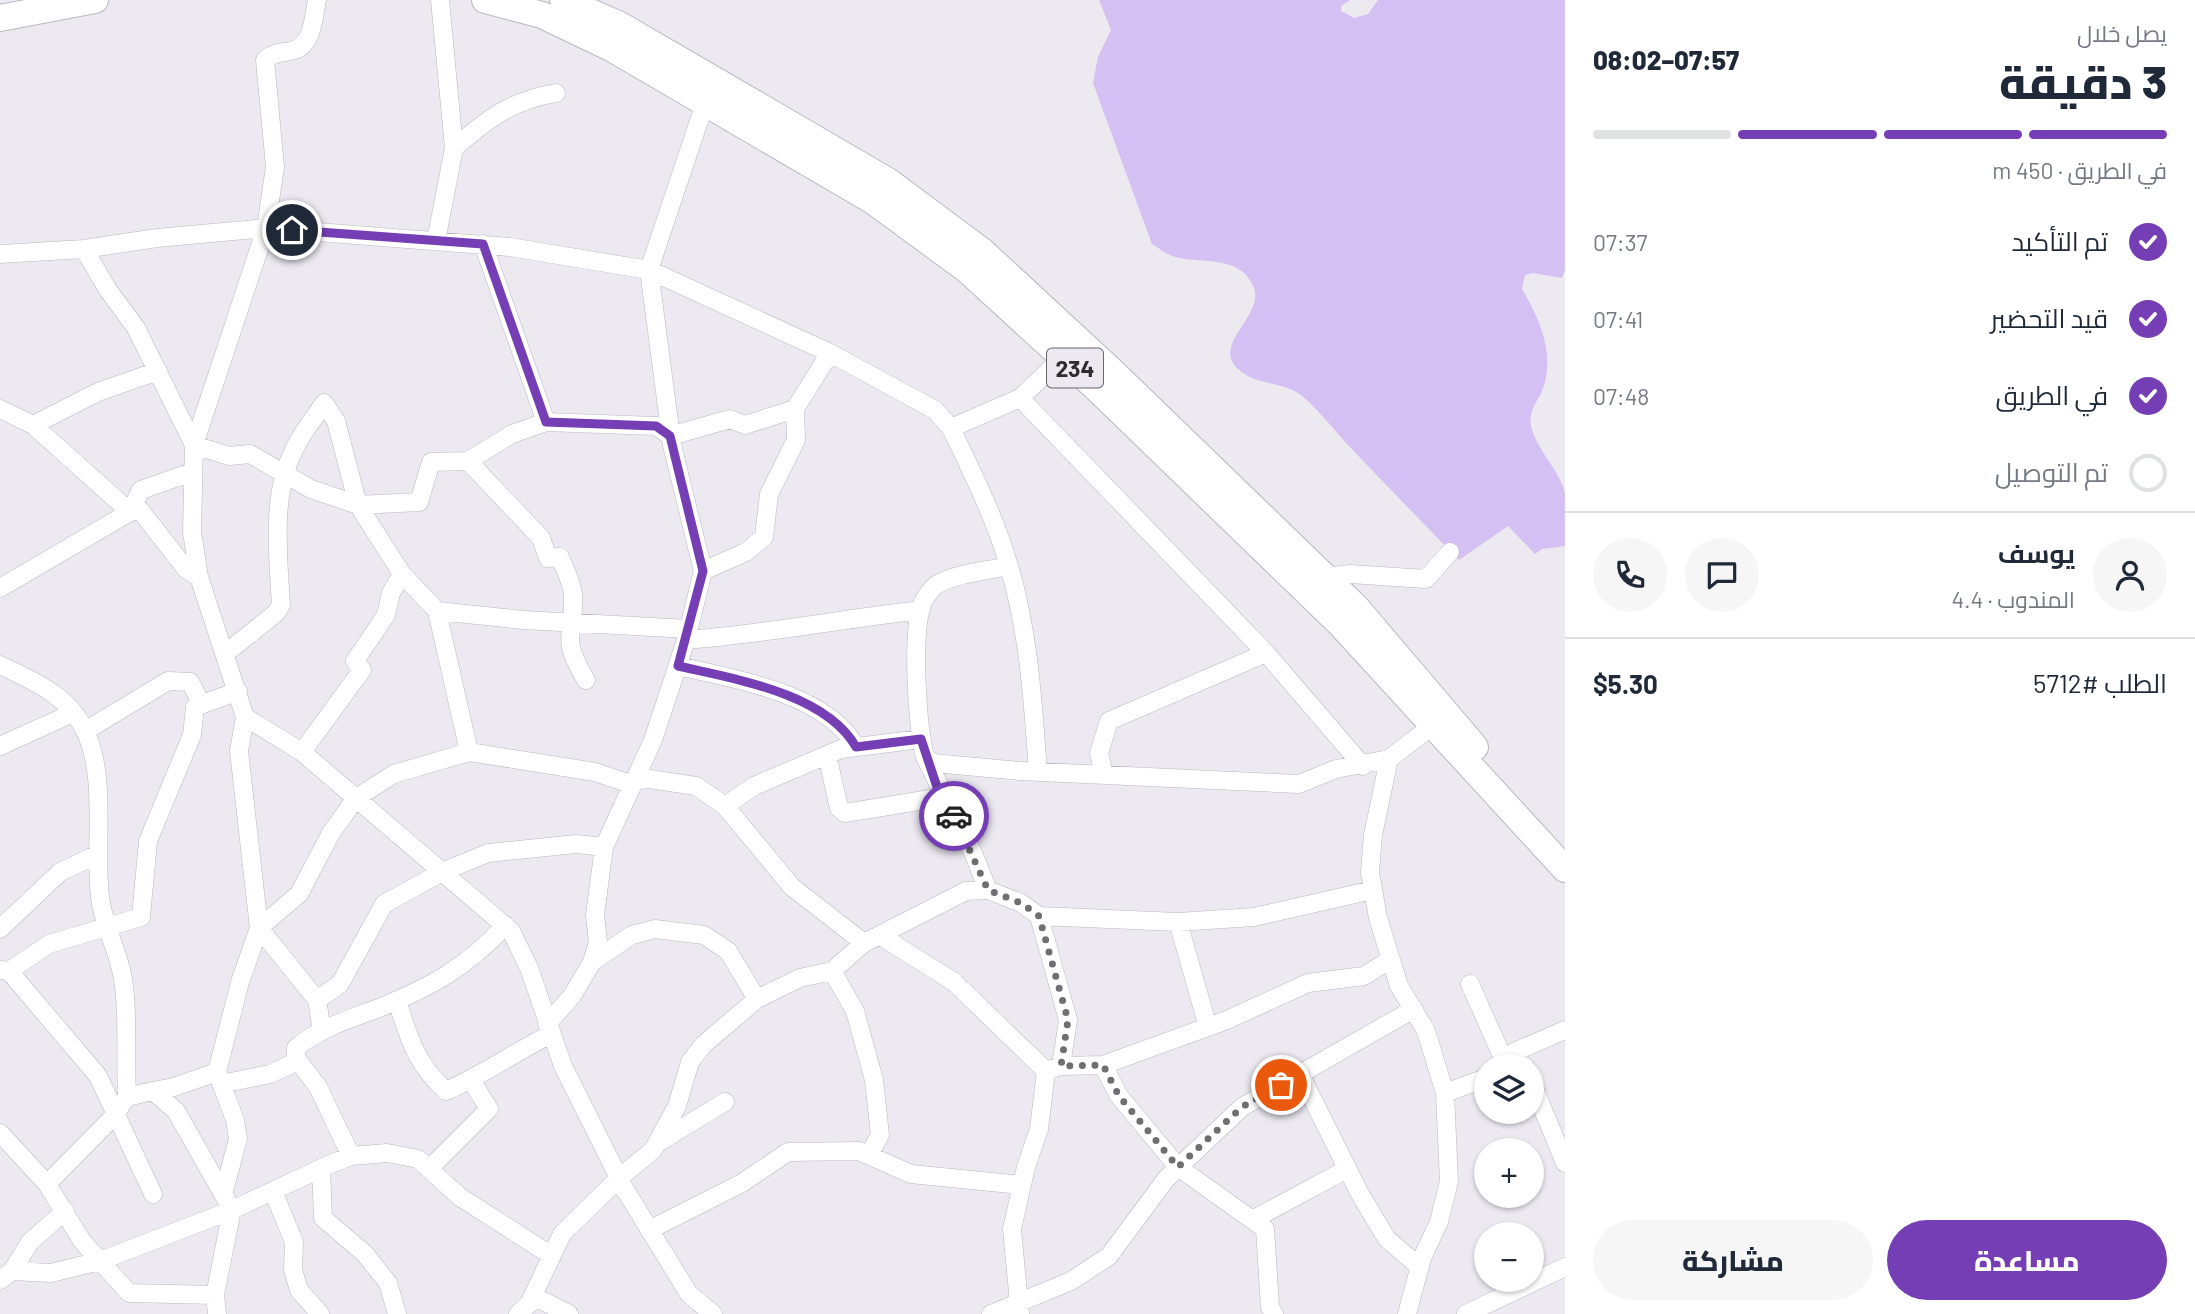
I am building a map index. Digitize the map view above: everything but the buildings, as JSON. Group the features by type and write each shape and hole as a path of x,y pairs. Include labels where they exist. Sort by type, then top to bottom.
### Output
{"main road":[{"path":"0,18 95,0"},
{"name":"234","path":"485,0 542,15 611,48 873,201 967,270 1063,358 1340,624 1565,869"},
{"name":"234","path":"563,0 620,25 888,181 982,251 1356,607 1494,770 1565,847"}],"street":[{"path":"224,1191 238,1139 235,1120 219,1078 240,982 259,928 239,751 245,717 199,578 192,532 194,445 266,228 275,167 265,60 274,53 299,49 308,41 317,0"},
{"path":"436,241 454,148 440,0"},
{"path":"454,148 506,108 525,99 556,93"},
{"path":"397,1000 410,1044 426,1073 446,1091 471,1080 549,1029 592,962 598,942 595,915 604,846 653,740 678,666 703,571 670,436 649,270 705,103"},
{"path":"0,254 85,249 157,238 266,228 483,244 649,270 830,353 935,410 951,428 983,497 1009,566 1030,665 1038,772"},
{"path":"483,244 546,422"},
{"path":"85,249 108,290 136,328 194,445 229,456 250,454 311,489 358,505 419,502 431,462 468,461 512,434 546,422 656,426 670,436"},
{"path":"703,571 746,552 764,537 769,494 796,440 794,408 830,353"},
{"path":"951,428 1020,398 1063,358"},
{"path":"33,425 98,392 158,371"},
{"path":"1020,398 1266,653 1363,766"},
{"path":"226,653 276,613 281,605 277,526 285,473 296,445 324,404 336,421 358,505 402,574 437,611 470,752"},
{"path":"670,436 730,419 745,425 794,408"},
{"path":"0,409 33,425 130,512"},
{"path":"468,461 541,538 548,558 560,557 573,592 567,638 571,656 586,680"},
{"path":"130,512 141,490 192,471"},
{"path":"0,588 130,512 140,510 186,569 199,578"},
{"path":"1325,577 1350,574 1426,579 1450,552"},
{"path":"988,890 974,855 925,757 921,739 918,636 921,610 934,586 950,579 1009,566"},
{"path":"302,752 362,670 355,661 386,614 391,593 402,574"},
{"path":"437,611 726,638 828,621 921,610"},
{"path":"1104,775 1100,753 1110,721 1266,653"},
{"path":"0,665 51,690 70,709 85,731 91,746 96,788 100,899 122,975 127,1097 114,1116 47,1184"},
{"path":"678,666 751,683 825,713 847,731 856,747"},
{"path":"85,731 168,681 190,682 202,704"},
{"path":"153,1194 114,1116 98,1076 4,971 49,944 107,930 141,917 148,841 192,735 195,707 237,691"},
{"path":"0,746 64,717 70,709"},
{"path":"245,717 302,752 511,931 529,968 563,1066 619,1178 689,1294 713,1314"},
{"path":"925,757 933,763 1038,772 1299,784 1336,769 1389,759 1432,726"},
{"path":"725,806 754,786 827,755 856,747 921,739"},
{"path":"259,928 299,894 331,833 355,798 394,774 470,752 635,781 696,786 725,806 792,887 871,939 954,982 1054,1069 1103,1065 1208,1027 1308,983 1364,976 1391,959"},
{"path":"827,755 839,808 845,813 943,797"},
{"path":"1389,759 1373,835 1370,872 1399,986 1426,1031 1445,1093 1449,1181 1439,1222 1420,1267 1407,1314"},
{"path":"317,1000 340,984 384,904 442,872 488,853 576,844 604,846"},
{"path":"0,929 60,872 98,854"},
{"path":"656,1144 677,1106 690,1062 704,1044 757,999 800,978 832,971 871,939 966,891 988,890 1021,903 1039,916 1178,922 1254,917 1373,890"},
{"path":"1018,1309 1012,1228 1068,1020 1039,916"},
{"path":"1178,922 1208,1027"},
{"path":"351,1157 318,1087 298,1061 296,1048 312,1034 397,1000 444,977 480,953 505,925"},
{"path":"259,928 317,1000 322,1031"},
{"path":"592,962 632,935 655,929 704,935 728,951 757,999"},
{"path":"832,971 855,1011 874,1080 880,1135 869,1155"},
{"path":"1469,984 1501,1054"},
{"path":"991,1314 1018,1309 1071,1281 1110,1256 1178,1167 1242,1107 1414,1009"},
{"path":"1514,1054 1565,1030"},
{"path":"127,1097 219,1078 270,1074 298,1061"},
{"path":"1103,1065 1119,1096 1178,1167 1265,1228 1269,1307 1274,1314"},
{"path":"1300,1074 1347,1169 1387,1239 1420,1267"},
{"path":"429,1169 489,1109 471,1080"},
{"path":"1445,1093 1474,1082"},
{"path":"153,1091 176,1111 224,1191 232,1210 215,1296 216,1314"},
{"path":"518,1314 533,1296 562,1234 656,1144 725,1102"},
{"path":"1544,1112 1565,1163"},
{"path":"0,1133 47,1184 82,1241 129,1293 215,1296"},
{"path":"649,1230 742,1183 788,1152 859,1151 911,1174 1022,1185"},
{"path":"6,1276 51,1273 100,1261 232,1210 321,1168 351,1157 387,1153 418,1159 460,1197 552,1255"},
{"path":"321,1168 323,1218 365,1254 388,1283 397,1314"},
{"path":"1254,1219 1347,1169"},
{"path":"272,1191 295,1242 293,1270 299,1290 318,1314"},
{"path":"6,1276 30,1242 65,1211"},
{"path":"1466,1314 1565,1267"},
{"path":"533,1296 569,1314"}],"shaded area":[{"path":"1099,0 1350,0 1341,6 1341,11 1354,18 1368,14 1378,0 1565,0 1565,270 1562,278 1533,273 1525,275 1522,289 1540,325 1547,351 1546,378 1530,421 1538,444 1565,493 1565,546 1542,549 1535,554 1508,526 1459,560 1301,395 1286,387 1253,378 1238,369 1231,359 1231,350 1252,309 1254,288 1248,277 1230,265 1175,257 1152,244 1093,83 1098,57 1111,30"}],"way so far":[{"path":"954,816 988,890 1021,903 1039,916 1068,1020 1061,1066 1103,1065 1119,1096 1178,1167 1242,1107 1281,1085"}],"route":[{"path":"292,230 483,244 546,422 656,426 670,436 703,571 678,666 751,683 825,713 847,731 856,747 921,739 937,787 954,816"}]}
